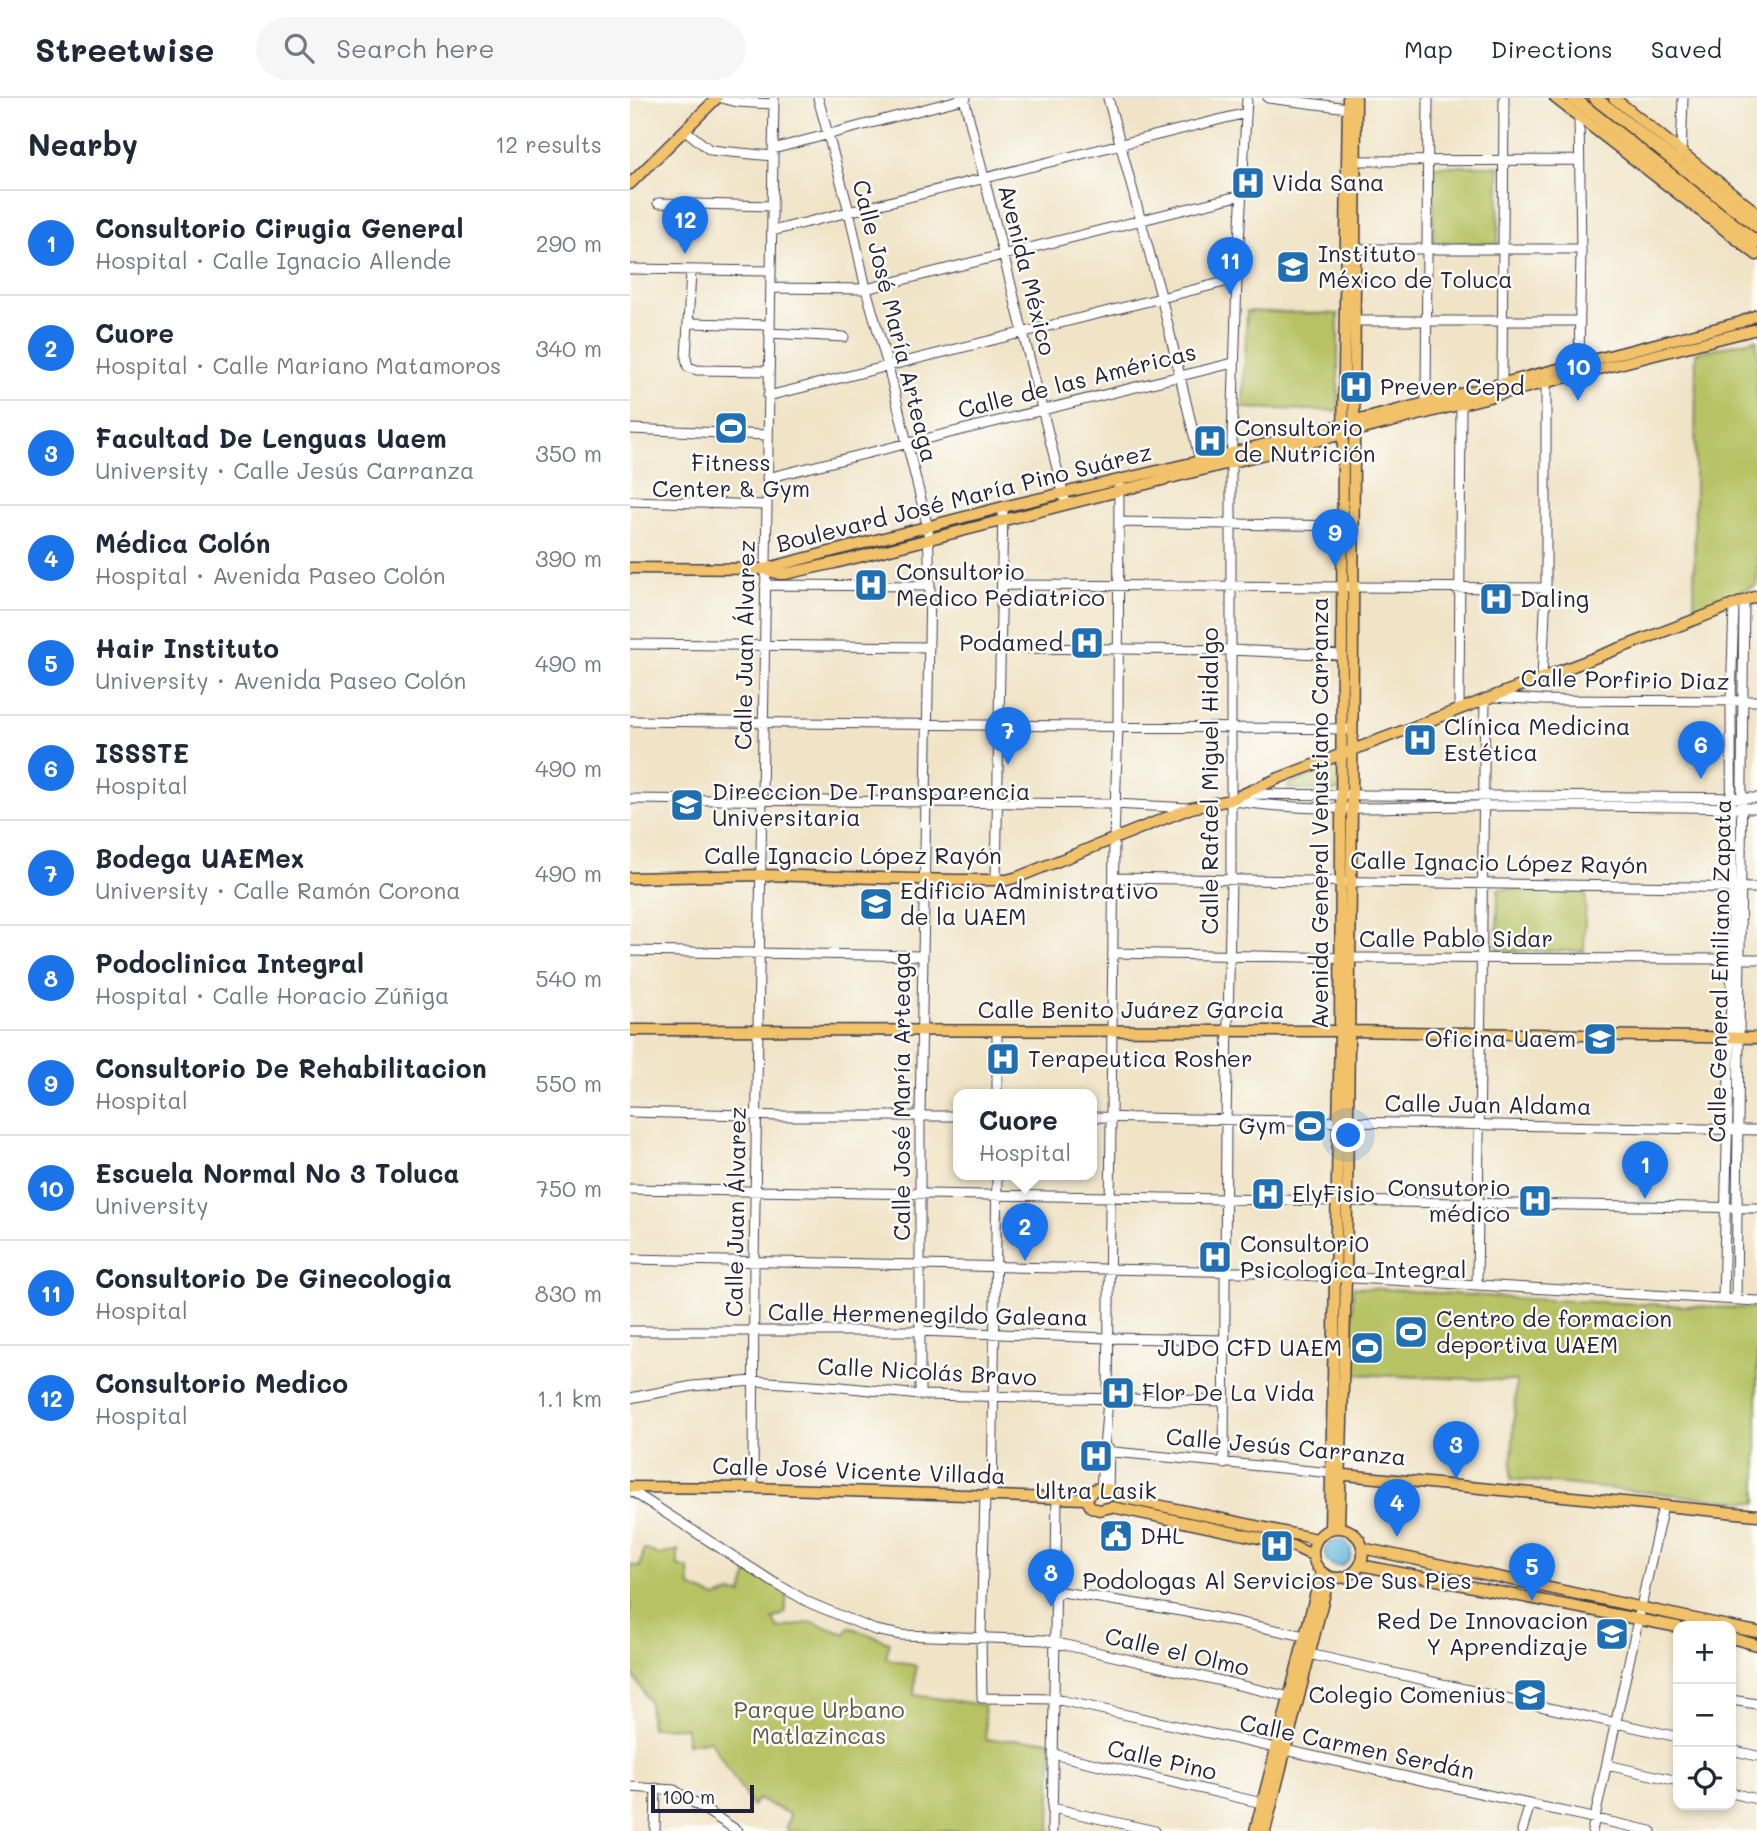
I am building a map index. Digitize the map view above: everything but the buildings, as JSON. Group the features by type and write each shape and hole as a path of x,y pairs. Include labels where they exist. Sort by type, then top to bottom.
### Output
{"highway":[{"path":"1573,98 1757,243"},
{"path":"1595,98 1757,226"}],"main road":[{"path":"630,184 719,98"},
{"name":"Avenida General Venustiano Carranza","path":"1351,161 1356,98"},
{"path":"1555,98 1757,255"},
{"path":"1614,98 1757,213"},
{"name":"Avenida General Venustiano Carranza","path":"1334,1528 1344,1031 1351,161 1348,103"},
{"name":"Boulevard José María Pino Suárez","path":"1348,427 1426,401 1461,398 1502,382 1741,322 1757,315"},
{"name":"Boulevard José María Pino Suárez","path":"765,569 779,575 835,562 1004,513 1461,398 1546,383 1757,329"},
{"name":"Avenida General Venustiano Carranza","path":"1346,729 1342,655 1347,585 1343,526 1348,427"},
{"name":"Boulevard José María Pino Suárez","path":"1119,486 1200,461 1232,457"},
{"name":"Boulevard José María Pino Suárez","path":"765,569 832,550 928,534"},
{"path":"832,550 835,562"},
{"path":"630,568 765,569"},
{"name":"Calle Ignacio López Rayón","path":"630,877 761,875 996,880 1018,877 1191,808 1230,800 1279,778 1757,596"},
{"name":"Calle Benito Juárez Garcia","path":"630,1030 1344,1031 1757,1038"},
{"name":"Calle Jesús Carranza","path":"1337,1474 1757,1515"},
{"name":"Calle José Vicente Villada","path":"630,1488 753,1488 1057,1497 1086,1499 1088,1505 1105,1510 1109,1495"},
{"path":"1086,1499 1091,1492 1109,1495 1317,1539"},
{"path":"1109,1495 1288,1544 1312,1555"},
{"path":"1334,1528 1354,1534 1362,1548 1360,1565 1347,1577 1325,1575 1315,1565 1312,1555 1317,1539 1334,1528"},
{"path":"1362,1548 1682,1621"},
{"path":"1360,1565 1641,1612 1673,1625"},
{"path":"1265,1831 1290,1697 1305,1636 1325,1575"},
{"path":"1255,1831 1309,1654 1325,1575"},
{"path":"1736,1632 1757,1632"},
{"path":"1736,1634 1757,1644"}],"street":[{"path":"719,98 737,102 774,101"},
{"name":"Calle José María Arteaga","path":"818,98 849,211 928,534 930,586 920,1115 920,1395"},
{"path":"685,130 710,150 773,152 827,133 965,98"},
{"name":"Avenida México","path":"965,98 1064,498"},
{"path":"1108,98 1161,296 1200,461"},
{"name":"Calle Rafael Miguel Hidalgo","path":"1224,1464 1226,1120 1231,878 1232,457 1237,279 1247,98"},
{"path":"1268,98 1348,103"},
{"path":"1426,401 1428,98"},
{"path":"1502,382 1504,98"},
{"path":"1681,154 1683,98"},
{"name":"Calle Juan Álvarez","path":"753,1488 763,646 774,101"},
{"path":"772,231 1246,113"},
{"path":"1579,118 1579,362"},
{"path":"1351,161 1579,160"},
{"path":"771,288 866,289 1242,195"},
{"path":"657,203 772,206"},
{"path":"1350,249 1581,249"},
{"path":"630,269 691,272 771,271"},
{"path":"691,272 688,367 697,370 768,371"},
{"path":"768,396 1237,279"},
{"path":"1349,321 1579,321"},
{"path":"689,323 844,337"},
{"name":"Calle de las Américas","path":"767,478 1234,363"},
{"path":"1542,679 1546,588 1546,370"},
{"path":"1460,709 1461,398"},
{"path":"630,429 767,435"},
{"path":"1109,1495 1107,1338 1112,1118 1114,804 1118,726 1119,486"},
{"path":"630,501 766,505"},
{"path":"996,880 1004,513"},
{"path":"1119,522 1343,526"},
{"path":"765,585 930,586"},
{"path":"1002,585 1546,588"},
{"name":"Calle General Emiliano Zapata","path":"1723,1298 1727,1129 1734,1038 1736,960 1739,603"},
{"path":"630,644 929,647"},
{"path":"1002,648 1230,650 1342,655"},
{"path":"1477,1285 1482,883 1489,698"},
{"name":"Calle Porfirio Diaz","path":"1489,698 1757,701"},
{"path":"630,721 1346,729"},
{"path":"1242,794 1346,795 1484,802 1736,803 1757,808"},
{"path":"1736,803 1757,798"},
{"path":"630,799 1114,804 1191,808"},
{"path":"1230,800 1254,804 1346,808 1484,802"},
{"name":"Calle Ignacio López Rayón","path":"1114,878 1757,888"},
{"path":"630,951 759,951 922,956"},
{"name":"Calle Pablo Sidar","path":"1113,953 1344,958 1757,959"},
{"path":"997,1031 997,1089"},
{"name":"Calle General Emiliano Zapata","path":"1734,1038 1737,1130 1736,1299"},
{"path":"630,1112 953,1116"},
{"name":"Calle Juan Aldama","path":"1097,1117 1757,1130"},
{"path":"981,1637 994,1397 997,1180"},
{"path":"630,1189 1757,1208"},
{"path":"630,1259 1225,1272 1757,1301"},
{"name":"Calle Hermenegildo Galeana","path":"630,1331 919,1331 1225,1340"},
{"name":"Calle Nicolás Bravo","path":"630,1398 693,1386 753,1381 920,1395 1224,1401"},
{"name":"Calle Jesús Carranza","path":"1107,1448 1133,1454 1337,1474"},
{"name":"Calle el Olmo","path":"630,1488 773,1582 810,1603 875,1630 901,1635 1044,1640 1290,1697"},
{"path":"1052,1831 1057,1497"},
{"path":"1592,1831 1663,1506"},
{"path":"1056,1591 1187,1612 1305,1636"},
{"name":"Calle Carmen Serdán","path":"981,1637 981,1692 982,1698 985,1699 1055,1699 1651,1831"},
{"path":"1309,1654 1673,1736"},
{"path":"1736,1700 1757,1704"},
{"path":"1736,1751 1757,1756"},
{"name":"Calle Pino","path":"1053,1754 1262,1803"},
{"path":"1607,1765 1673,1780"},
{"path":"630,1787 679,1792 738,1831"},
{"path":"655,1831 656,1788"},
{"path":"1736,1794 1757,1799"},
{"path":"1522,1831 1530,1804"},
{"path":"1052,1808 1155,1831"}],"green space":[{"path":"1434,166 1499,166 1498,244 1433,243"},
{"path":"1247,311 1338,314 1338,411 1243,408"},
{"path":"1757,339 1757,585 1694,609 1696,353"},
{"path":"1340,765 1340,791 1288,789 1289,784"},
{"path":"1586,888 1584,951 1497,951 1498,889"},
{"path":"1353,1287 1528,1299 1757,1309 1757,1503 1511,1479 1516,1381 1350,1374"},
{"name":"Parque Urbano Matlazincas","path":"644,1549 660,1555 678,1550 678,1566 689,1569 690,1587 716,1598 730,1593 742,1594 749,1568 787,1593 785,1613 773,1619 778,1629 812,1622 845,1634 849,1627 889,1642 886,1658 916,1666 914,1695 984,1705 986,1740 1052,1740 1050,1831 788,1831 786,1828 790,1814 758,1799 752,1806 710,1740 687,1744 686,1727 651,1728 649,1702 630,1669 630,1565 640,1567"}],"water":[{"path":"1338,1540 1347,1544 1351,1553 1347,1562 1338,1566 1329,1562 1325,1553 1329,1544"}],"place":[{"name":"Vida Sana","path":"1248,183"},
{"name":"Consultorio Medico","path":"685,254"},
{"name":"Instituto México de Toluca","path":"1293,267"},
{"name":"Consultorio De Ginecologia","path":"1230,295"},
{"name":"Prever Cepd","path":"1356,387"},
{"name":"Escuela Normal No 3 Toluca","path":"1578,401"},
{"name":"Fitness Center & Gym","path":"731,428"},
{"name":"Consultorio de Nutrición","path":"1210,441"},
{"name":"Consultorio De Rehabilitacion","path":"1335,567"},
{"name":"Consultorio Medico Pediatrico","path":"871,585"},
{"name":"Daling","path":"1496,599"},
{"name":"Podamed","path":"1087,643"},
{"name":"Clínica Medicina Estética","path":"1420,740"},
{"name":"Bodega UAEMex","path":"1008,765"},
{"name":"ISSSTE","path":"1701,779"},
{"name":"Direccion De Transparencia Universitaria","path":"687,805"},
{"name":"Edificio Administrativo de la UAEM","path":"876,904"},
{"name":"Oficina Uaem","path":"1600,1039"},
{"name":"Terapeutica Rosher","path":"1003,1059"},
{"name":"Gym","path":"1310,1126"},
{"name":"ElyFisio","path":"1268,1194"},
{"name":"Consultorio Cirugia General","path":"1645,1199"},
{"name":"Consutorio médico","path":"1535,1201"},
{"name":"Consultori0 Psicologica Integral","path":"1215,1257"},
{"name":"Cuore","path":"1025,1261"},
{"name":"Centro de formacion deportiva UAEM","path":"1411,1332"},
{"name":"JUDO CFD UAEM","path":"1367,1348"},
{"name":"Flor De La Vida","path":"1118,1393"},
{"name":"Ultra Lasik","path":"1096,1456"},
{"name":"Facultad De Lenguas Uaem","path":"1456,1479"},
{"name":"DHL","path":"1116,1536"},
{"name":"Médica Colón","path":"1397,1537"},
{"name":"Podologas Al Servicios De Sus Pies","path":"1277,1546"},
{"name":"Hair Instituto","path":"1532,1601"},
{"name":"Podoclinica Integral","path":"1051,1607"},
{"name":"Red De Innovacion Y Aprendizaje","path":"1612,1634"},
{"name":"Colegio Comenius","path":"1530,1695"}]}
